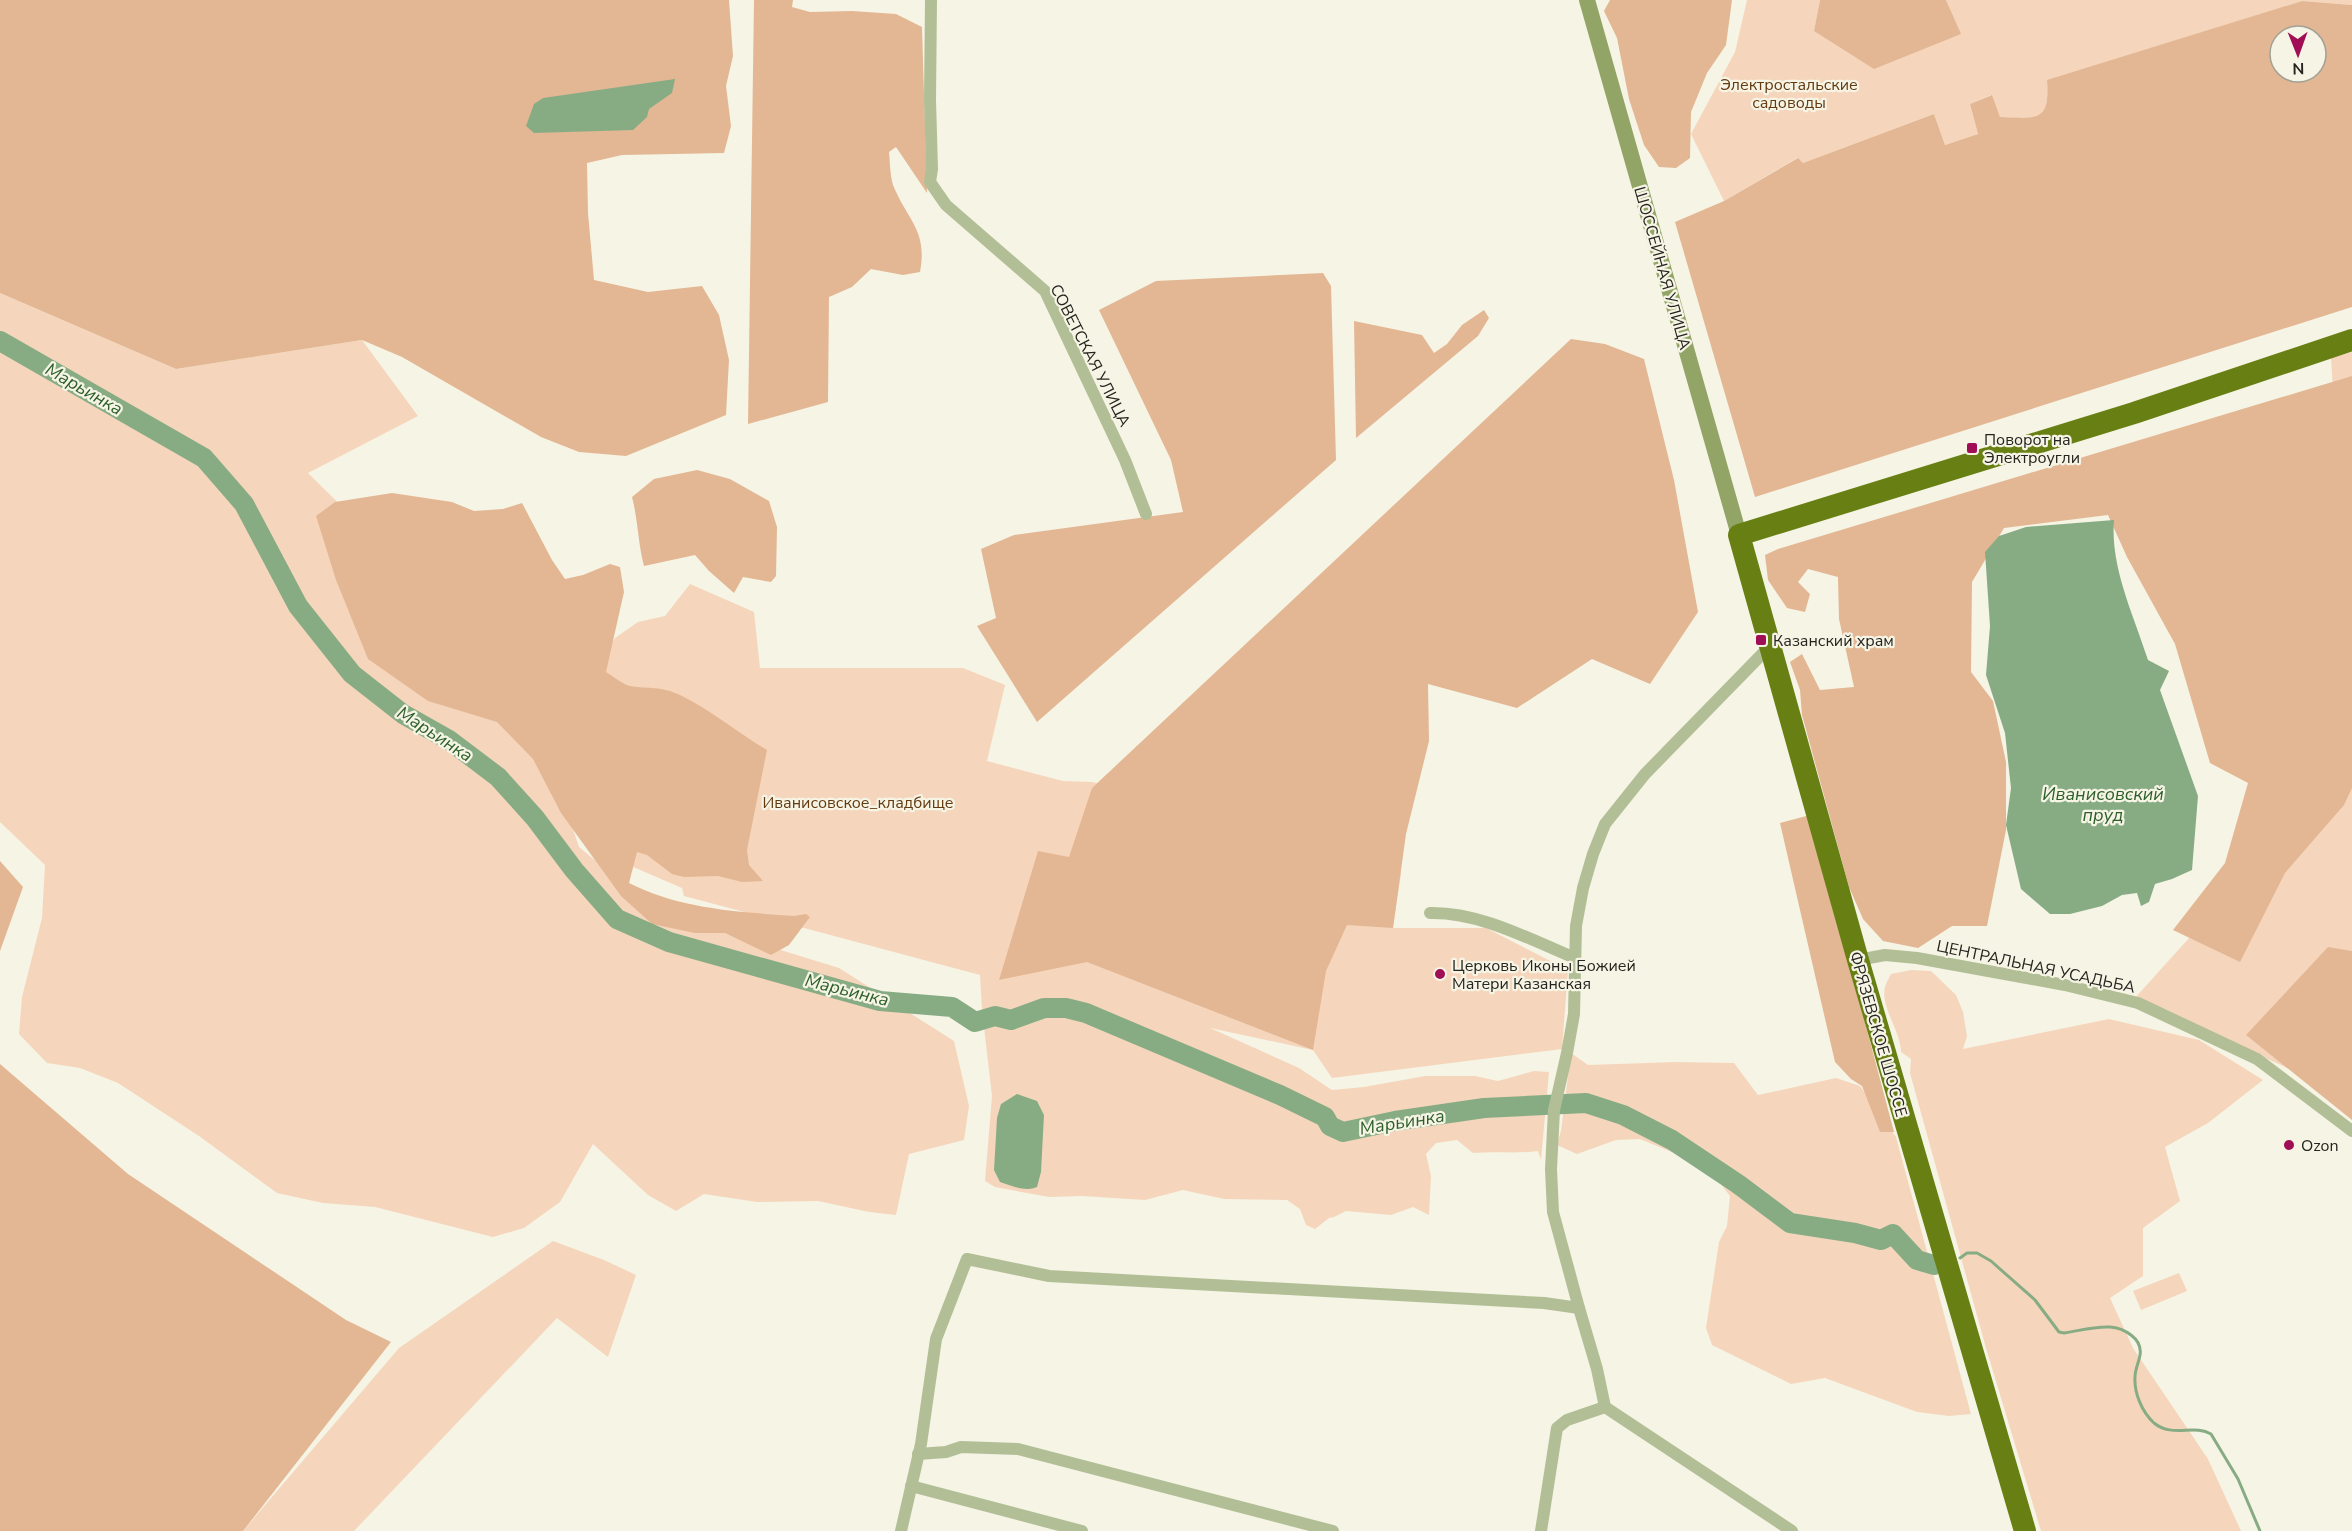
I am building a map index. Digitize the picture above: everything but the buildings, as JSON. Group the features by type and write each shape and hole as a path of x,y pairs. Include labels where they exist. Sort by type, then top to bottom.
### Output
{"highway":[{"path":"1739,535 2134,413 2352,340"},
{"name":"ФРЯЗЕВСКОЕ ШОССЕ","path":"1739,535 1858,960 2025,1531"}],"street":[{"name":"СОВЕТСКАЯ УЛИЦА","path":"931,0 932,169 930,182 946,205 1045,291 1125,460 1146,514"},
{"name":"ШОССЕЙНАЯ УЛИЦА","path":"1587,0 1739,535"},
{"path":"1770,646 1645,774 1605,824 1583,888 1576,926 1574,1014 1555,1105 1551,1169 1553,1212 1597,1369 1605,1407 1792,1531"},
{"path":"1430,913 1486,922 1575,958"},
{"name":"ЦЕНТРАЛЬНАЯ УСАДЬБА","path":"1858,960 1885,955 1917,958 2065,985 2138,1003 2257,1059 2352,1131"},
{"path":"901,1531 918,1455 936,1339 967,1258 1049,1276 1532,1302 1579,1308"},
{"path":"1541,1531 1557,1428 1567,1420 1605,1407"},
{"path":"918,1455 946,1452 962,1447 1018,1449 1333,1531"},
{"path":"911,1486 1082,1531"}],"green space":[{"name":"Электростальские садоводы","path":"1747,0 1820,0 1814,31 1960,34 1946,0 2352,0 2352,5 2302,1 2047,81 2046,105 2038,116 2000,117 1991,95 1970,104 1978,134 1945,145 1934,114 1803,163 1797,158 1724,201 1691,134 1735,52"},
{"path":"0,293 176,369 362,340 418,416 308,473 394,558 538,726 579,847 657,912 839,968 954,1041 969,1106 964,1140 909,1154 896,1215 869,1212 818,1201 757,1202 704,1194 676,1211 648,1195 593,1144 560,1202 524,1228 493,1237 375,1207 323,1203 277,1193 199,1136 118,1083 80,1068 47,1063 19,1034 22,997 42,918 45,865 0,822"},
{"path":"2352,352 2352,1031 2301,1074 2134,999 2246,875 2346,611 2331,358"},
{"name":"Иванисовское_кладбище","path":"690,584 754,612 760,668 963,668 1005,685 987,761 1063,781 1092,782 1251,814 1401,873 1393,928 1486,928 1568,970 1562,1049 1332,1078 1313,1050 1210,1028 1299,1068 1332,1090 1425,1076 1475,1076 1498,1081 1534,1071 1549,1072 1541,1160 1538,1151 1473,1153 1457,1140 1436,1143 1426,1154 1431,1176 1429,1215 1413,1207 1391,1215 1346,1211 1329,1218 1315,1229 1306,1225 1300,1209 1287,1200 1224,1199 1183,1190 1145,1200 1082,1196 1049,1197 995,1187 985,1181 992,1096 980,975 684,896 682,888 596,851 576,701 615,638 638,622 665,616"},
{"path":"1911,970 1931,971 1956,995 1963,1012 1967,1036 1963,1049 2109,1019 2199,1040 2263,1080 2208,1123 2165,1147 2180,1201 2143,1228 2143,1276 2110,1298 2133,1348 2208,1459 2241,1531 2041,1531 1986,1348 1910,1073 1911,1059 1901,1052 1898,1036 1885,1002 1885,987 1891,974"},
{"path":"1571,1053 1588,1065 1734,1063 1758,1095 1836,1078 1860,1086 1896,1137 1971,1414 1949,1416 1917,1412 1825,1378 1791,1384 1712,1345 1706,1328 1719,1242 1727,1226 1730,1196 1708,1167 1640,1139 1616,1140 1577,1154 1557,1145 1561,1131"},
{"path":"553,1241 636,1275 608,1357 557,1318 354,1531 243,1531 399,1348"},
{"path":"2179,1273 2187,1291 2141,1310 2133,1291"}],"shaded area":[{"path":"0,0 729,0 733,56 726,86 731,126 724,153 622,155 587,163 588,213 594,280 648,292 702,286 719,315 729,360 726,415 626,456 579,452 541,437 402,357 362,340 176,369 0,293"},
{"path":"754,0 793,0 792,7 810,12 852,11 896,14 922,27 927,193 896,147 889,152 893,185 919,235 922,258 920,272 903,275 871,269 852,287 829,297 828,402 748,424"},
{"path":"1610,0 1732,0 1726,45 1707,73 1691,112 1690,158 1676,168 1659,167 1644,145 1629,99 1617,38 1604,11"},
{"path":"1820,0 1946,0 1961,34 1874,69 1814,31"},
{"path":"2302,1 2352,5 2352,307 1755,497 1675,222 1724,201 1798,158 1803,163 1934,114 1945,145 1978,134 1970,104 1992,95 2000,117 2032,117 2043,111 2047,80"},
{"path":"1323,273 1331,286 1336,460 1037,722 977,626 996,618 981,549 1014,535 1183,512 1171,460 1099,310 1156,281"},
{"path":"1484,310 1489,318 1478,336 1356,438 1354,321 1422,335 1434,353 1447,344 1462,325"},
{"path":"1571,339 1605,344 1644,359 1674,480 1698,612 1650,684 1592,659 1517,708 1428,684 1429,741 1406,834 1393,928 1347,925 1326,971 1313,1050 1087,962 999,980 1038,851 1069,857 1092,788"},
{"path":"2352,376 2352,788 2344,805 2285,873 2240,962 2173,930 2225,863 2248,783 2210,763 2175,644 2127,557 2108,515 2004,528 1972,582 1971,672 1993,701 2006,762 2006,830 1987,926 1952,926 1918,948 1883,941 1863,919 1849,887 1802,715 1800,690 1790,662 1802,654 1820,690 1854,687 1839,619 1838,577 1808,569 1798,582 1810,594 1805,612 1787,608 1768,580 1765,555 1778,549"},
{"path":"697,470 730,479 769,501 777,527 776,576 771,582 743,577 734,593 695,555 644,566 632,497 654,479"},
{"path":"392,493 452,502 474,511 503,509 522,503 552,560 565,579 583,575 610,564 620,567 624,592 606,672 630,686 661,689 680,695 767,750 747,850 749,865 763,881 742,882 718,876 684,877 672,874 647,855 637,852 629,883 668,899 710,908 794,916 806,914 810,917 789,945 771,955 725,933 695,933 652,924 621,896 561,813 533,759 497,722 428,701 368,659 336,580 316,516 335,502"},
{"path":"1810,815 1894,1132 1880,1132 1862,1086 1851,1079 1835,1062 1780,823"},
{"path":"0,861 23,887 0,951"},
{"path":"2328,947 2352,951 2352,1120 2246,1035"},
{"path":"0,1064 128,1174 346,1320 391,1342 243,1531 0,1531"}],"water":[{"path":"675,79 672,93 649,109 647,117 633,130 534,133 526,126 534,104 543,98"},
{"name":"Иванисовский пруд","path":"2114,520 2116,556 2124,591 2148,660 2169,671 2160,690 2198,796 2192,870 2155,884 2149,902 2141,906 2137,893 2122,895 2102,906 2070,914 2050,914 2021,889 2006,825 2011,788 2005,733 1986,675 1990,626 1985,552 1999,536 2026,527"},
{"path":"1017,1094 1037,1101 1044,1115 1041,1172 1037,1187 1028,1189 1000,1182 994,1170 997,1118 1001,1104"}],"waterway":[{"name":"Марьинка","path":"0,341 204,458 244,504 298,606 352,674 403,714 449,740 498,777 535,818 574,870 617,919 669,942 880,1001 952,1007 975,1022 995,1016 1011,1020 1044,1008 1066,1008 1086,1013 1280,1095 1325,1117 1330,1126 1343,1132 1395,1121 1484,1108 1586,1103 1623,1115 1672,1140 1738,1184 1790,1223 1855,1233 1881,1240 1893,1234 1917,1260 1934,1265"},
{"name":"Марьинка","path":"1960,1258 1967,1253 1977,1253 1991,1261 2035,1300 2059,1332 2110,1327 2121,1329 2131,1335 2140,1349 2135,1383 2142,1408 2154,1423 2168,1430 2197,1430 2211,1434 2238,1479 2260,1531"}],"place":[{"name":"Поворот на Электроугли","path":"1972,448"},
{"name":"Казанский храм","path":"1761,640"},
{"name":"Церковь Иконы Божией Матери Казанская","path":"1440,974"},
{"name":"Ozon","path":"2289,1145"}]}
